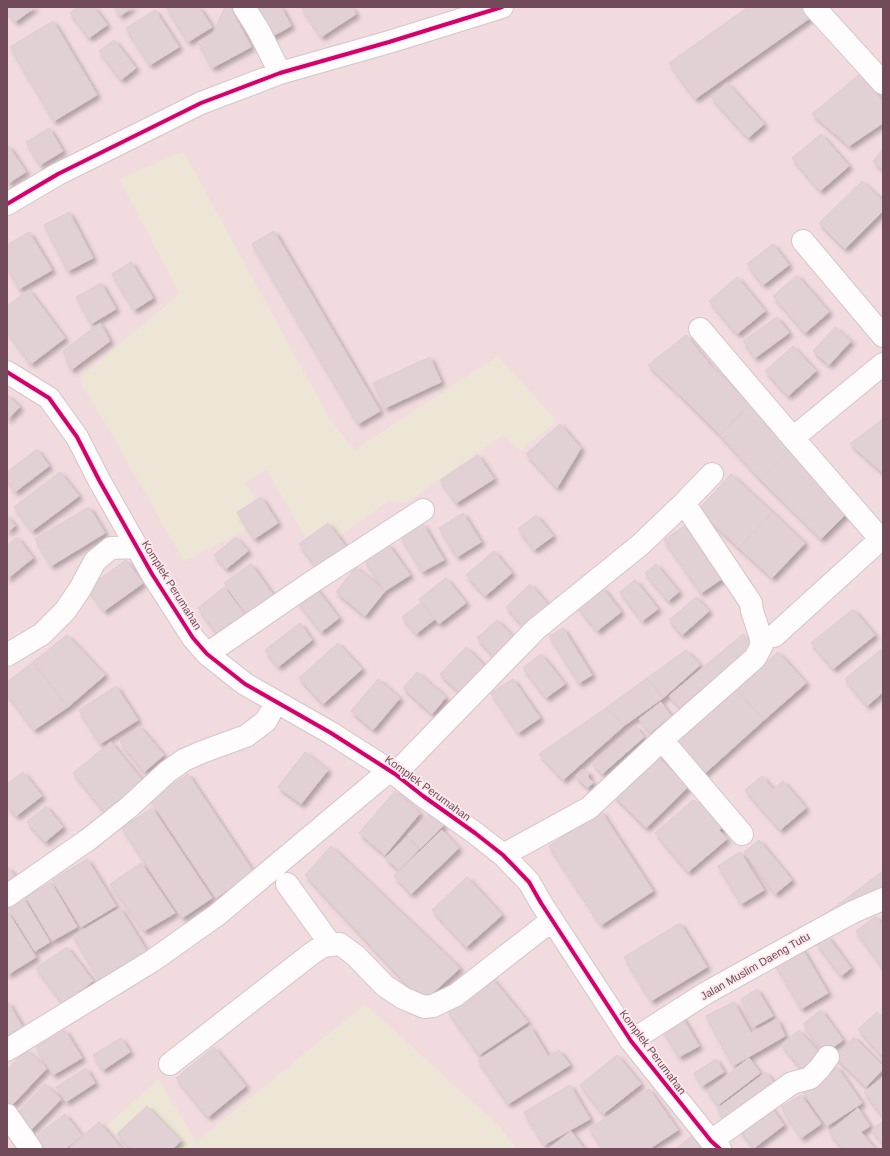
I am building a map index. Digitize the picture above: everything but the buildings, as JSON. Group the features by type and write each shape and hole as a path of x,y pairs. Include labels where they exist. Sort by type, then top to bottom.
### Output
{"street":[{"path":"244,7 259,31 280,73"},
{"path":"7,204 58,174 201,103 280,73 389,42 502,7"},
{"path":"814,7 883,83"},
{"path":"803,241 883,336"},
{"path":"700,329 882,539 774,636"},
{"path":"793,438 883,364"},
{"name":"Komplek Perumahan","path":"7,372 49,398 78,437 99,480 152,574 193,638 207,654 245,684 331,733 392,772 503,854 529,882 631,1041 715,1145"},
{"path":"7,1050 152,961 217,915 392,772 536,629 640,544 684,503 712,474"},
{"path":"503,854 589,808 662,740 755,658 762,645 751,603 684,503"},
{"path":"207,654 316,579 423,510"},
{"path":"7,655 42,634 65,611 80,589 95,561 111,548 137,547"},
{"path":"7,896 89,839 128,808 167,772 184,760 246,736 266,721 276,702"},
{"path":"662,740 742,834"},
{"path":"287,884 331,945"},
{"name":"Jalan Muslim Daeng Tutu","path":"631,1041 706,993 853,912 883,899"},
{"path":"170,1064 323,946 340,944 356,956 385,986 403,998 424,1007 433,1006 456,995 552,920"},
{"path":"715,1145 792,1083 810,1078 819,1070 828,1058"},
{"path":"7,1115 31,1149"}],"shaded area":[{"path":"7,7 883,7 883,1149 7,1149"},
{"path":"183,151 330,419 354,450 498,356 557,421 521,451 503,435 406,503 388,501 315,555 267,470 246,483 266,519 184,562 111,433 82,386 83,374 180,294 119,179"},
{"path":"365,1004 500,1127 516,1149 129,1149 107,1125 159,1079 196,1142"}],"cycle path":[{"path":"7,204 58,174 201,103 280,73 389,42 502,7"},
{"path":"7,372 49,398 77,437 99,480 152,574 193,638 207,654 245,684 331,733 395,774 503,855 529,882 541,903 631,1041 711,1141 720,1149"}]}
